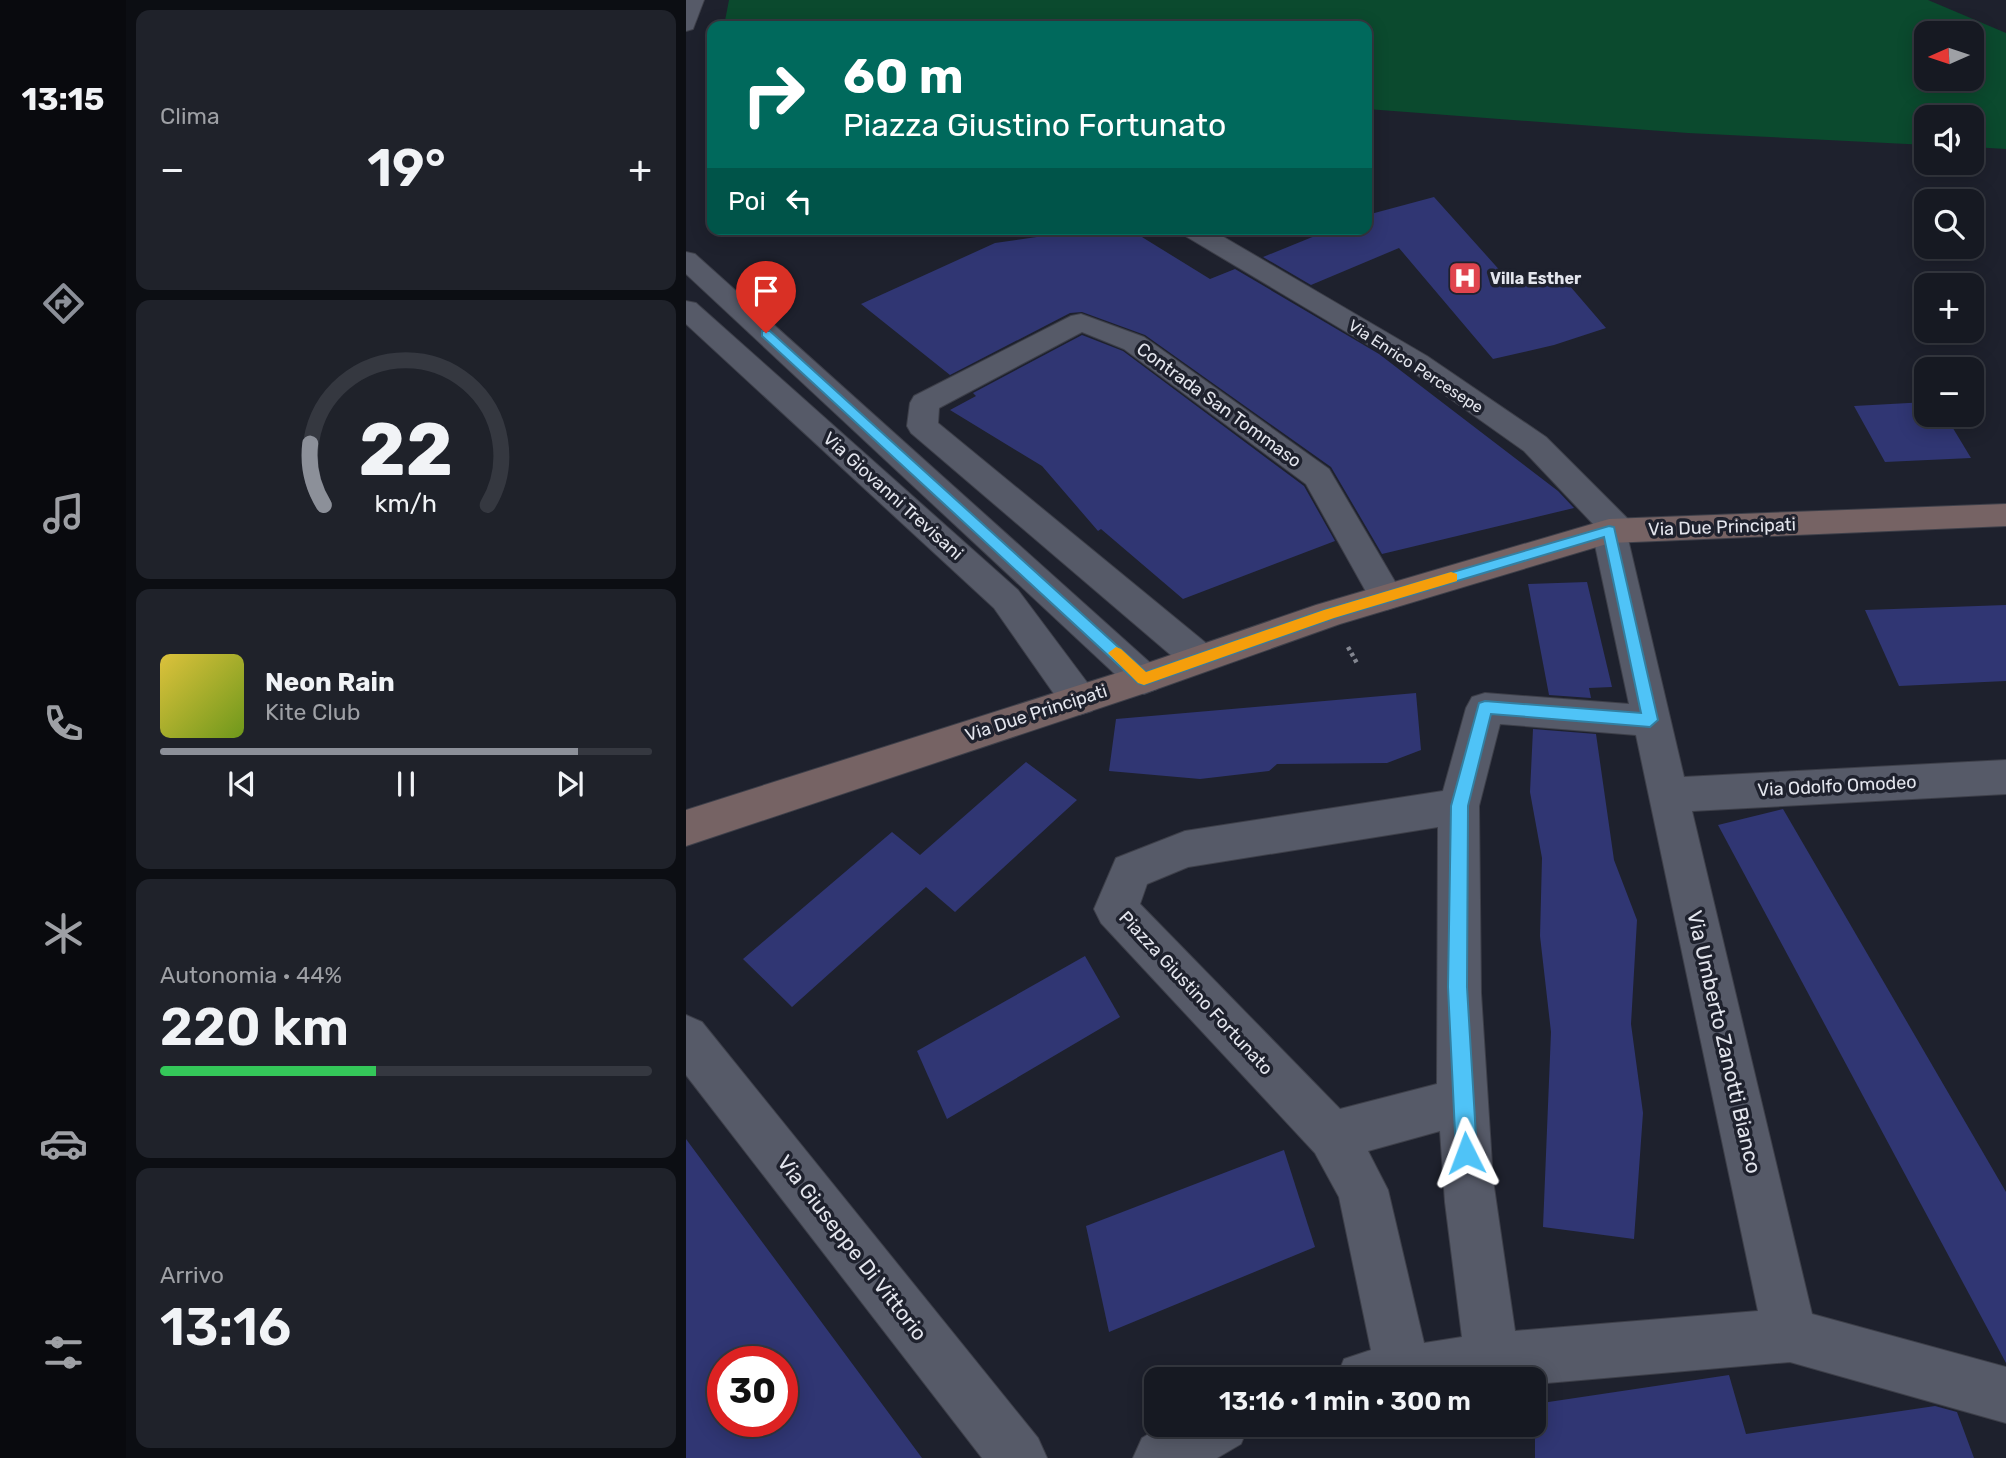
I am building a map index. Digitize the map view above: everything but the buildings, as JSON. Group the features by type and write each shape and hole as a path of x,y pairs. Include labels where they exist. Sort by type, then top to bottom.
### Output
{"street":[{"path":"686,25 694,0"},
{"name":"Via Enrico Percesepe","path":"1201,235 1417,362 1535,444 1614,531"},
{"name":"Via Giovanni Trevisani","path":"686,260 1144,679"},
{"name":"Via Giovanni Trevisani","path":"686,309 1006,598 1079,700"},
{"name":"Contrada San Tommaso","path":"1199,658 922,426 925,402 1081,322 1134,343 1318,477 1385,597"},
{"name":"Via Due Principati","path":"686,828 1144,679 1199,658 1385,597 1614,531 2006,515"},
{"name":"Via Umberto Zanotti Bianco","path":"1614,531 1650,720 1669,794 1790,1335"},
{"path":"1492,1360 1468,1179 1457,987 1459,806 1485,708 1650,720"},
{"name":"Via Odolfo Omodeo","path":"1669,794 2006,776"},
{"name":"Piazza Giustino Fortunato","path":"1383,1367 1363,1190 1332,1136 1116,909 1131,871 1185,849 1459,806"},
{"name":"Via Giuseppe Di Vittorio","path":"686,1038 1018,1458"},
{"path":"1332,1136 1464,1101"},
{"path":"1790,1335 2006,1395"},
{"name":"Piazza Giustino Fortunato","path":"1445,1367 1492,1360 1790,1335"},
{"path":"1162,1458 1198,1437"}],"green space":[{"path":"729,0 1928,0 1978,21 1914,21 1914,91 1984,91 1984,24 2006,33 2006,149 1984,148 1984,105 1914,105 1914,144 1688,133 1372,109 1372,21 725,21"}],"slow traffic":[{"path":"1116,653 1144,679 1329,614 1451,578"}],"place":[{"name":"Villa Esther","path":"1465,278"}],"route":[{"path":"766,333 1144,679 1329,614 1609,531 1650,720 1485,708 1459,806 1457,987 1466,1153"}]}
